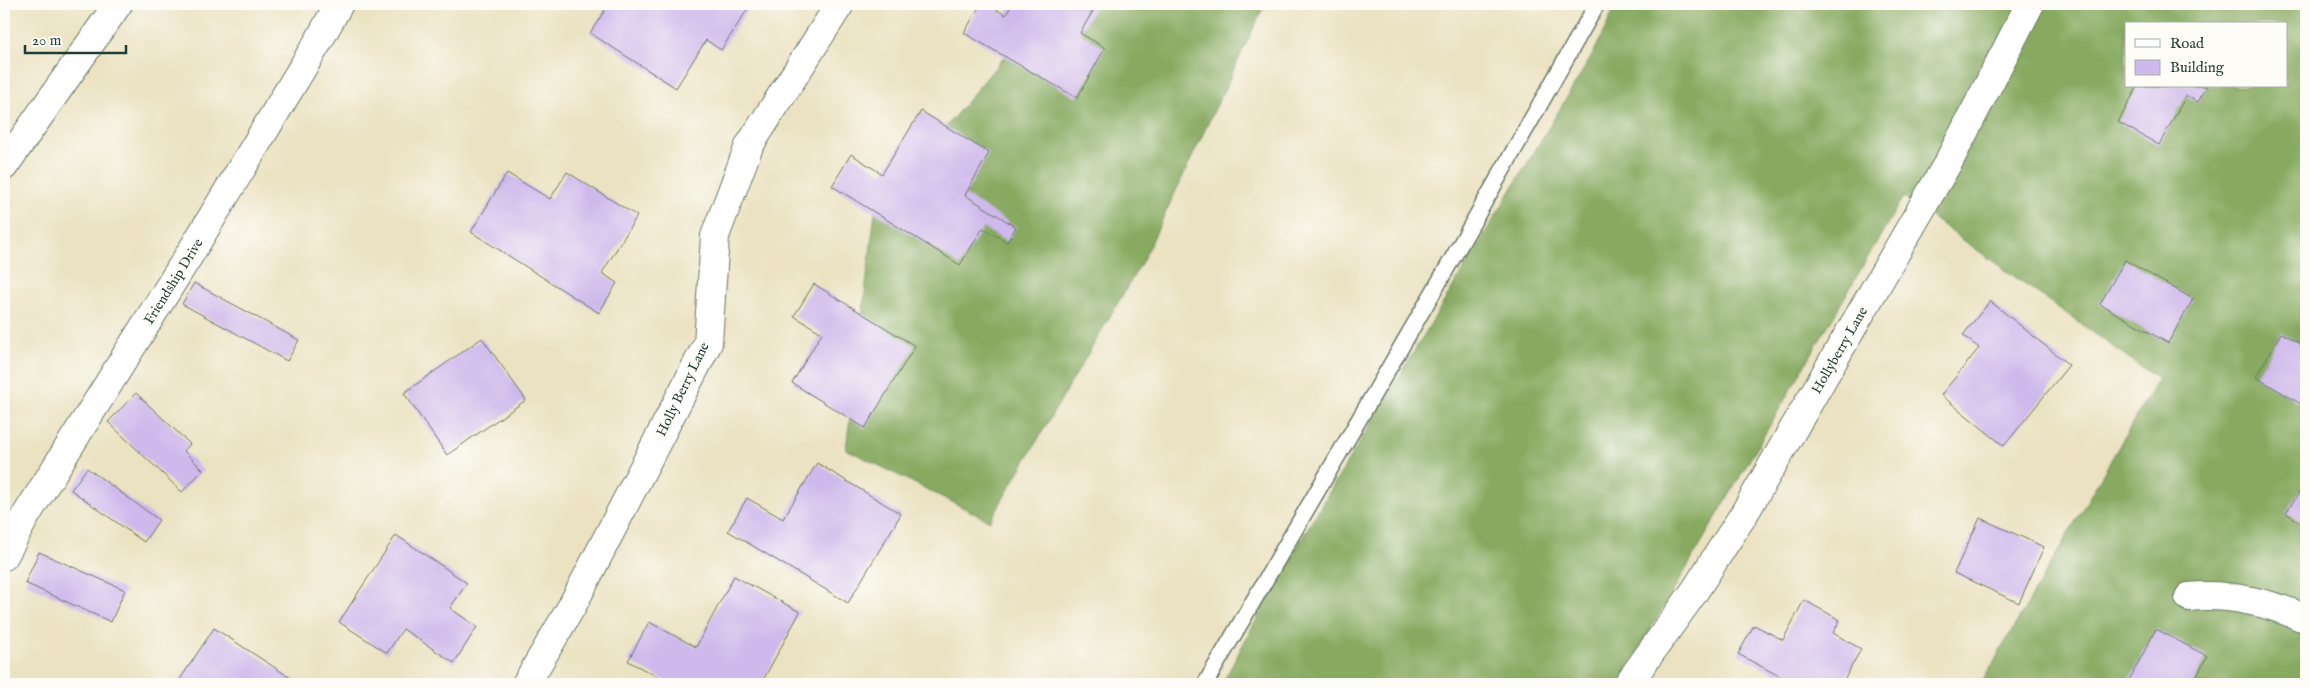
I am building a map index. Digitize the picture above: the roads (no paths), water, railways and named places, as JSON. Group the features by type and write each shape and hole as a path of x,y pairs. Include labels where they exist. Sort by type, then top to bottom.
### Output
{"street":[{"path":"4,166 118,4"},
{"name":"Friendship Drive","path":"4,556 24,517 192,252 339,4"},
{"name":"Holly Berry Lane","path":"526,684 572,606 708,342 715,236 749,146 840,4"},
{"name":"Hollyberry Lane","path":"1628,684 1689,600 1744,514 1949,161 2030,4"},
{"path":"2189,597 2211,595 2268,605 2306,619"}],"lane":[{"path":"1206,684 1440,282 1597,4"}]}
